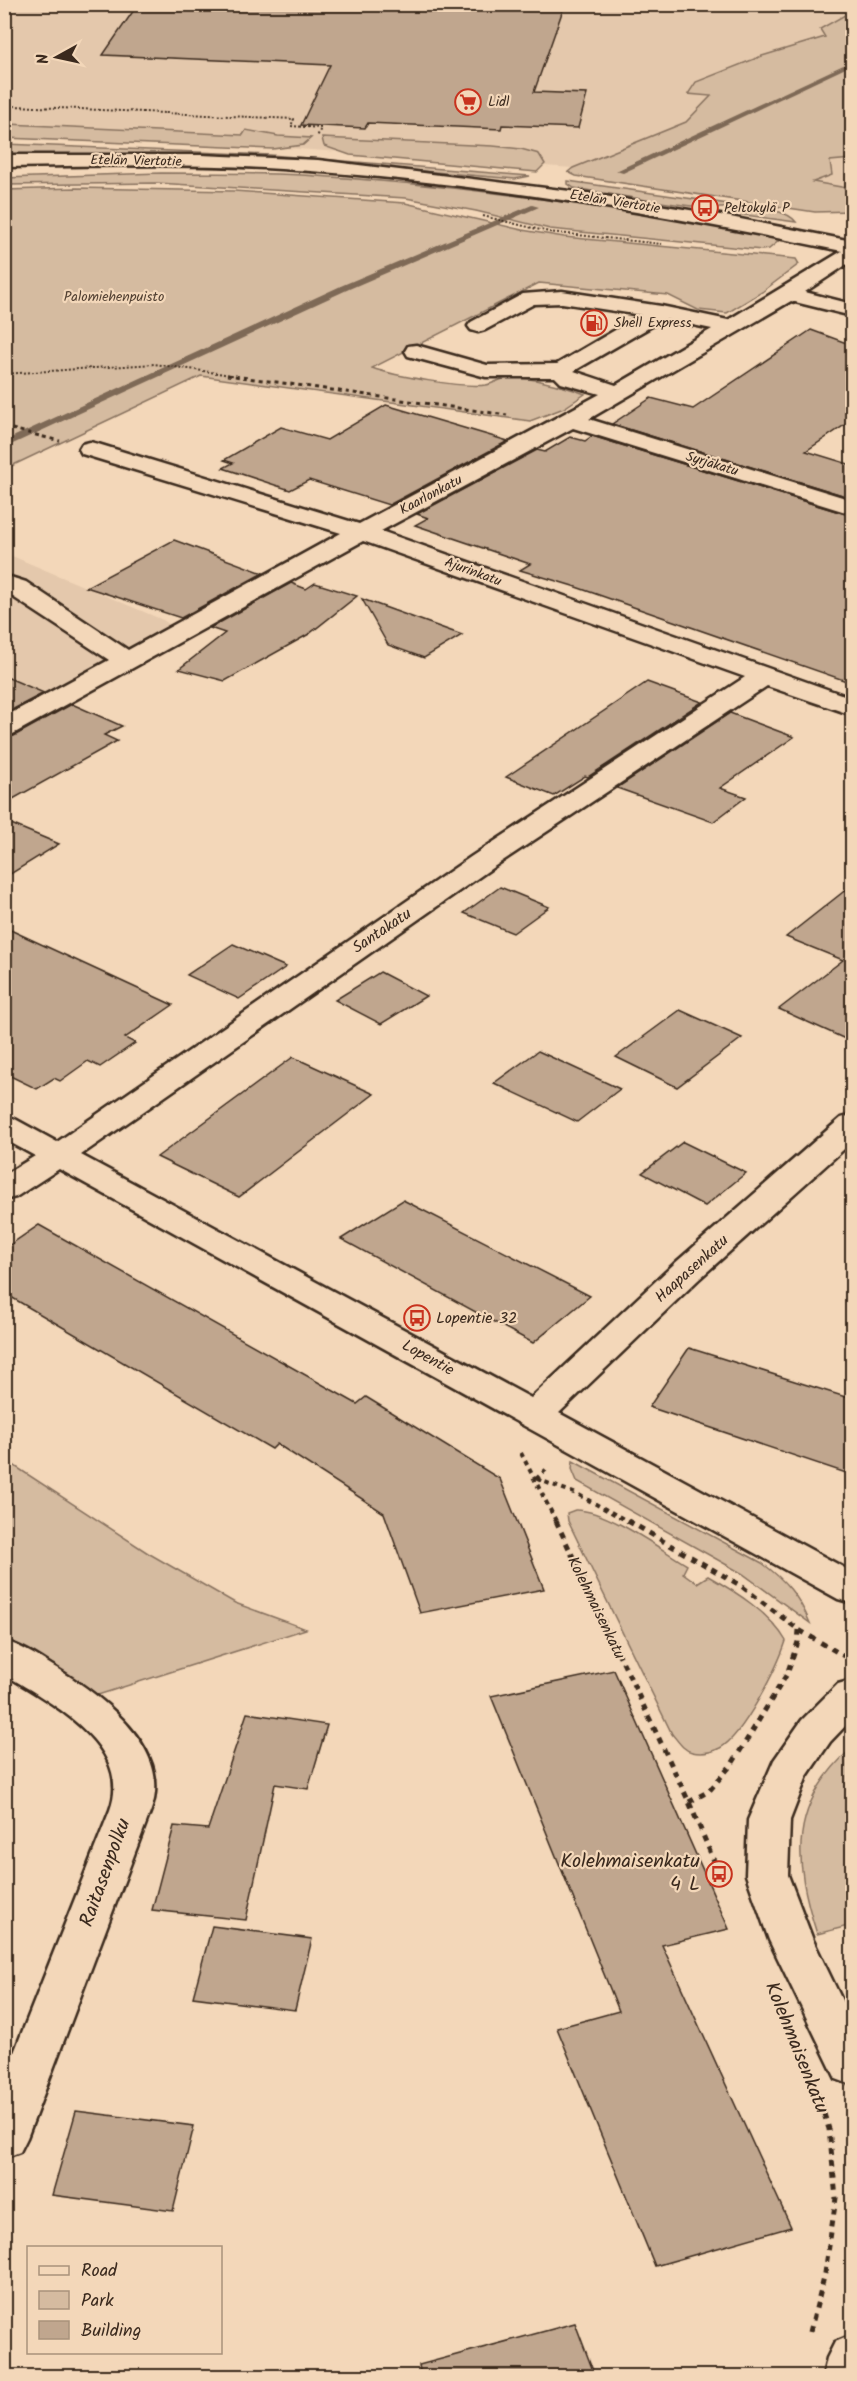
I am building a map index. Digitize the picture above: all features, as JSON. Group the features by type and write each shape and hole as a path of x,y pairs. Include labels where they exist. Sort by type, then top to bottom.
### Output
{"street":[{"name":"Etelän Viertotie","path":"4,160 240,162 318,166 590,198 682,213 852,247"},
{"name":"Etelän Viertotie","path":"4,175 157,170 374,174"},
{"name":"Kaarlonkatu","path":"4,728 361,532 571,420 788,294 852,254"},
{"path":"788,294 852,310"},
{"path":"478,326 530,298 562,297 661,312 729,327"},
{"path":"416,351 486,371 561,370 661,312"},
{"path":"561,370 569,378 617,392"},
{"name":"Syrjäkatu","path":"571,420 852,507"},
{"name":"Ajurinkatu","path":"90,449 361,532 852,707"},
{"path":"4,582 18,588 113,653 130,659"},
{"name":"Santakatu","path":"4,1190 368,940 763,676"},
{"name":"Haapasenkatu","path":"534,1416 686,1272 852,1125"},
{"name":"Lopentie","path":"4,1126 852,1588"},
{"name":"Raitasenpolku","path":"4,1655 80,1702 105,1726 129,1758 136,1789 122,1832 4,2138"},
{"path":"852,1695 816,1731 789,1771 770,1821 767,1875 791,1940 852,2066"},
{"path":"848,2376 852,2358"}],"path":[{"path":"4,119 15,106 294,119 291,126 321,128 316,141"},
{"path":"482,216 525,228"},
{"path":"4,374 154,364 511,415"},
{"path":"5,427 49,439"},
{"name":"Kolehmaisenkatu","path":"724,1884 689,1802 536,1479 579,1495 678,1548 740,1585 799,1629"},
{"path":"689,1802 709,1791 732,1764 787,1674 798,1642 799,1629 852,1660"},
{"name":"Kolehmaisenkatu","path":"808,2342 825,2273 836,2198 829,2129 815,2087"}],"shaded area":[{"path":"20,4 852,5 852,197 668,166 573,168 5,129 4,31"},
{"path":"5,553 163,620 181,632 5,728"}],"green space":[{"path":"852,11 852,159 830,161 832,175 813,182 852,189 852,211 815,212 576,176 568,172 686,122 711,96 688,94 696,82 762,56 825,37 820,29"},
{"path":"8,124 243,135 246,130 278,136 311,138 303,145 273,149 5,138 5,127"},
{"path":"322,138 521,149 539,154 545,164 537,172 350,155 324,146"},
{"path":"5,144 270,155 530,176 515,179 341,164 5,158"},
{"path":"161,173 302,175 483,191 662,217 781,239 769,249 762,250 550,229 476,211 406,198 157,183 5,185 4,178"},
{"path":"568,181 728,204 728,207 680,205 574,188 568,184"},
{"name":"Palomiehenpuisto","path":"76,188 234,191 405,203 522,230 564,237 796,259 799,264 762,292 727,313 698,310 668,295 539,283 372,368 412,378 461,385 486,385 503,379 521,378 585,394 564,408 530,421 201,376 5,469 5,190"},
{"path":"745,207 780,212 796,222 737,214"},
{"path":"4,1459 148,1553 235,1603 306,1629 98,1695 5,1638"},
{"path":"573,1461 762,1563 790,1589 810,1623 743,1574 577,1481 572,1469"},
{"path":"575,1510 588,1511 602,1516 648,1540 687,1565 683,1573 697,1583 708,1576 730,1589 762,1612 786,1641 776,1667 759,1699 739,1730 720,1748 714,1751 692,1752 683,1747 672,1734 568,1521 567,1513"},
{"path":"852,1748 852,1925 817,1934 803,1882 802,1834 807,1812 817,1790 831,1769"}],"building":[{"path":"138,4 565,4 534,92 587,94 578,128 502,125 501,129 368,123 365,128 301,125 330,65 103,55"},
{"path":"811,330 852,345 852,420 806,451 852,465 852,498 612,424 651,398 693,409"},
{"path":"386,405 508,441 389,505 309,480 290,490 223,468 233,463 224,460 281,427 327,440"},
{"path":"592,436 852,516 852,683 573,586 520,570 530,564 415,525 428,518 417,514 537,450 545,452 570,437 585,441"},
{"path":"174,540 263,573 181,618 86,587"},
{"path":"291,583 306,589 315,583 357,596 309,634 225,681 179,669 225,633 210,628"},
{"path":"362,599 462,635 424,658 388,645"},
{"path":"4,676 44,693 4,714"},
{"path":"647,682 702,702 588,777 585,776 554,796 506,777"},
{"path":"72,704 122,726 104,735 117,741 4,804 4,738 14,736"},
{"path":"730,713 794,737 720,788 746,797 713,822 617,788"},
{"path":"4,821 59,844 4,878"},
{"path":"852,885 852,1042 779,1009 843,960 786,937"},
{"path":"500,887 549,907 513,933 464,913"},
{"path":"4,927 173,1005 125,1038 135,1043 100,1067 88,1061 60,1081 54,1078 37,1089 4,1073"},
{"path":"233,944 286,967 239,999 187,975"},
{"path":"380,972 426,996 381,1024 335,1000"},
{"path":"680,1010 742,1038 677,1087 616,1057"},
{"path":"538,1051 620,1089 577,1122 494,1083"},
{"path":"293,1057 374,1094 239,1197 157,1157"},
{"path":"683,1142 746,1173 705,1206 642,1173"},
{"path":"403,1200 590,1296 533,1343 341,1239"},
{"path":"39,1225 357,1404 366,1397 500,1479 544,1589 420,1613 384,1513 277,1444 272,1449 4,1293 4,1249"},
{"path":"689,1348 852,1399 852,1475 649,1407"},
{"path":"614,1670 729,1929 662,1945 791,2227 655,2266 557,2028 619,2011 491,1696"},
{"path":"247,1713 327,1725 308,1789 275,1784 246,1920 152,1910 174,1826 208,1829"},
{"path":"212,1926 312,1939 295,2010 193,1997"},
{"path":"76,2111 194,2126 173,2211 52,2195"},
{"path":"575,2323 595,2376 421,2376 419,2365"}],"waterway":[{"path":"620,171 852,63"},
{"path":"4,445 346,287 535,207"}],"place":[{"name":"Lidl","path":"468,102"},
{"name":"Peltokylä P","path":"705,208"},
{"name":"Shell Express","path":"594,323"},
{"name":"Lopentie 32","path":"417,1318"},
{"name":"Kolehmaisenkatu 4 L","path":"719,1874"}]}
